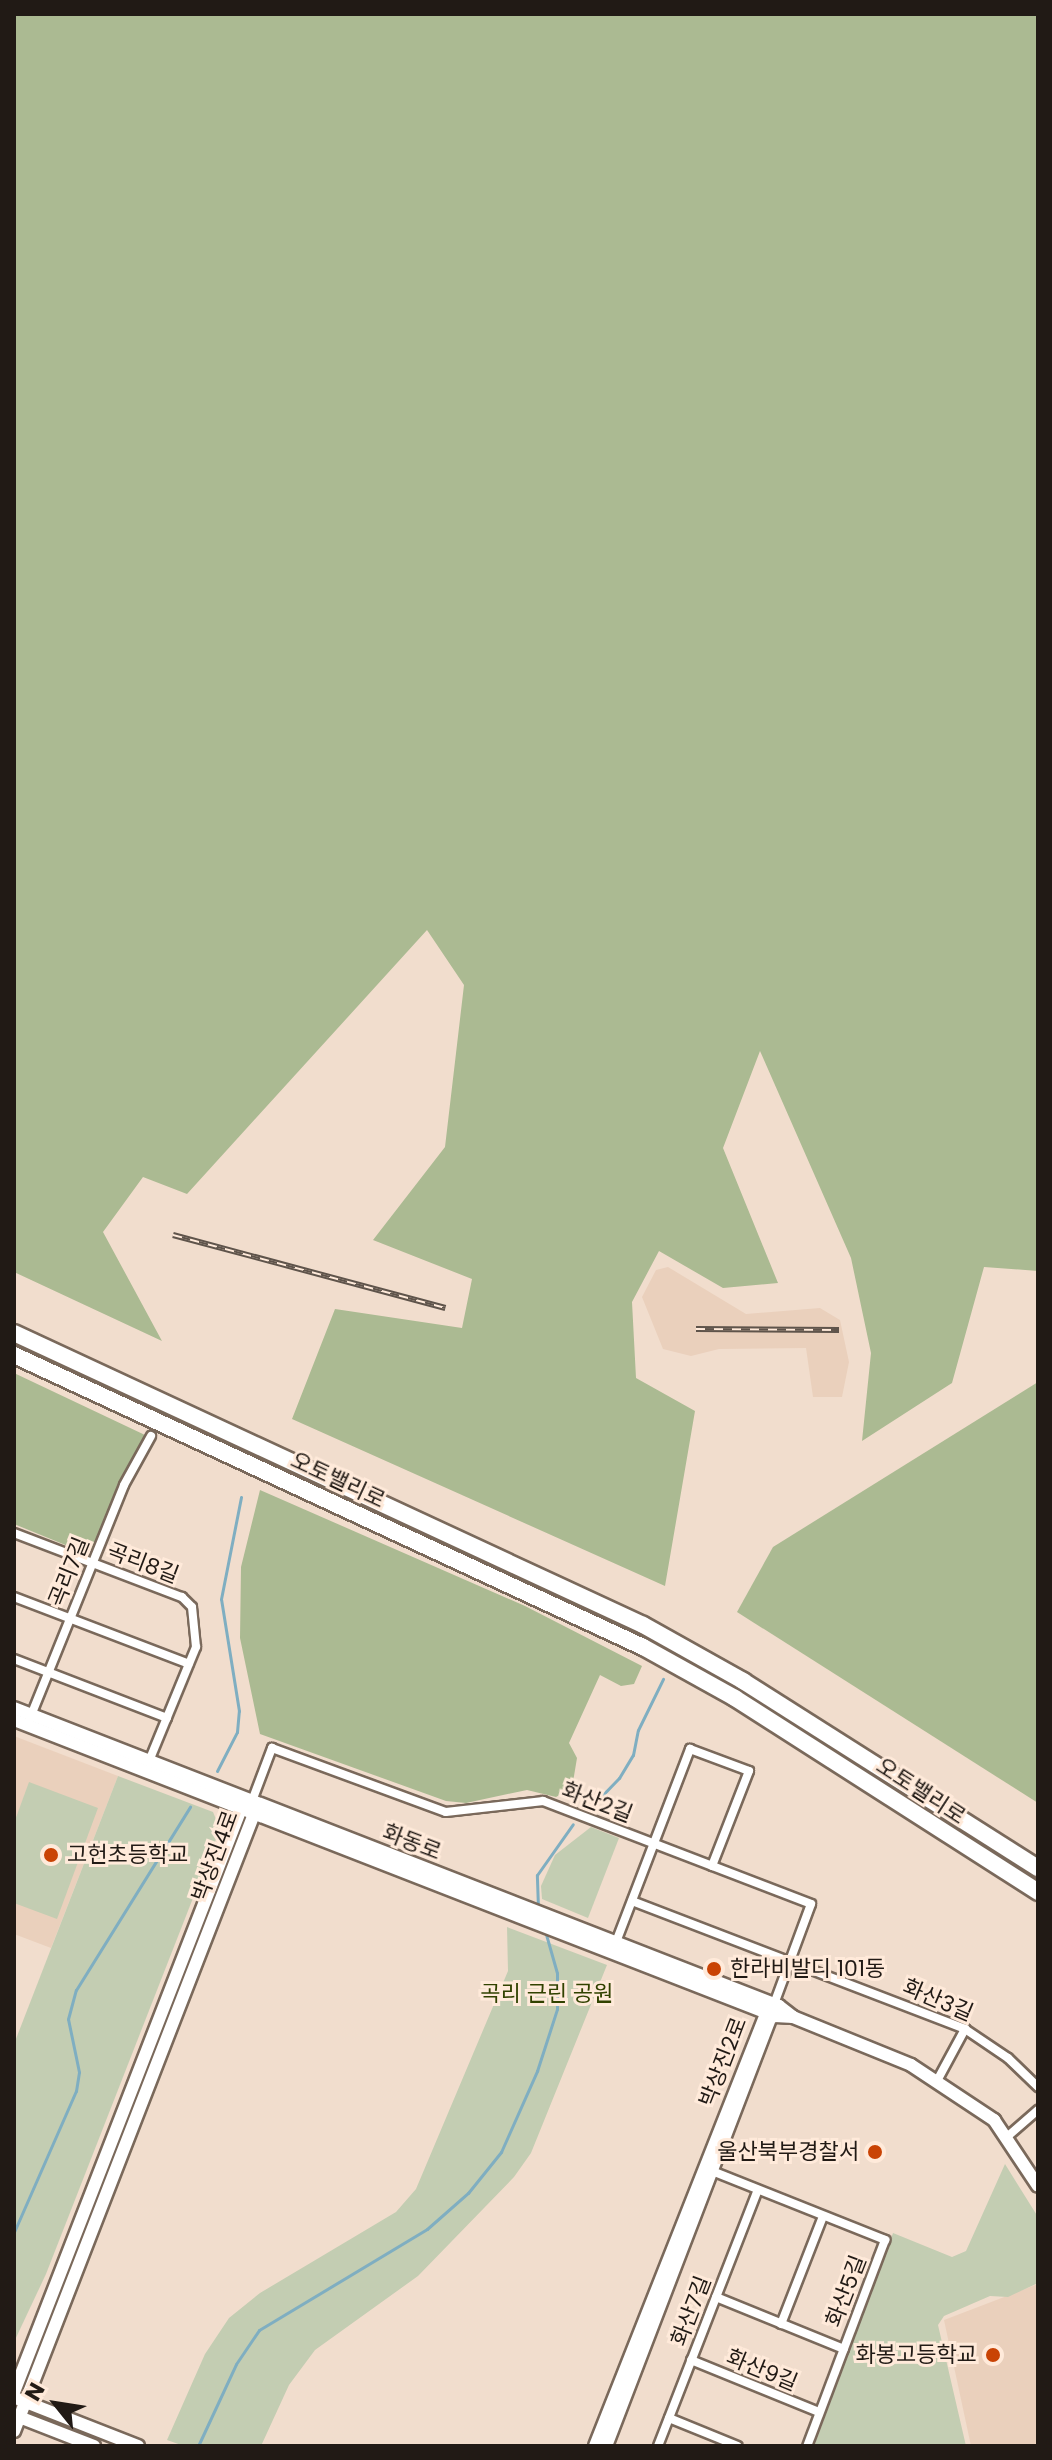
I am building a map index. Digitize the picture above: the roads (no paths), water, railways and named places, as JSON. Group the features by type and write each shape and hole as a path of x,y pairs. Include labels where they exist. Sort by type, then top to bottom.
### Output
{"highway":[{"name":"오토밸리로","path":"14,1333 643,1625 699,1656 1038,1868"},
{"name":"오토밸리로","path":"14,1355 223,1448 280,1478 643,1647 698,1677 1038,1892"}],"street":[{"name":"곡리7길","path":"29,1720 124,1485 151,1436"},
{"name":"곡리8길","path":"14,1533 186,1599 197,1635 189,1664 149,1761"},
{"path":"14,1597 189,1664"},
{"path":"14,1659 167,1718"},
{"name":"화동로","path":"14,1708 29,1720 793,2017 938,2079 973,2102 1008,2136 1038,2186"},
{"name":"화동로","path":"14,1720 29,1720 149,1761 249,1808"},
{"name":"화산2길","path":"249,1808 272,1748 446,1812 543,1801 811,1904 771,2011"},
{"path":"616,1942 690,1749 749,1771 712,1866"},
{"name":"박상진4로","path":"14,2431 18,2397 249,1808"},
{"name":"화산3길","path":"632,1901 965,2029 1008,2058 1038,2087"},
{"name":"화동로","path":"554,1924 616,1942 771,2011"},
{"name":"박상진2로","path":"595,2446 771,2011"},
{"path":"938,2079 965,2029"},
{"path":"1008,2136 1038,2110"},
{"name":"박상진2로","path":"606,2446 708,2170"},
{"name":"화산5길","path":"708,2170 885,2240 807,2446"},
{"name":"화산7길","path":"658,2446 758,2190"},
{"path":"781,2324 823,2216"},
{"path":"716,2297 844,2349"},
{"name":"화산9길","path":"691,2360 819,2412"},
{"path":"18,2397 138,2446"},
{"path":"17,2416 94,2446"},
{"path":"669,2418 738,2446"}],"waterway":[{"path":"217,1771 237,1732 239,1711 221,1599 241,1497"},
{"path":"590,1808 619,1778 633,1755 638,1730 663,1679"},
{"path":"14,2232 76,2091 79,2072 68,2019 76,1990 190,1807"},
{"path":"538,1908 537,1875 573,1824"},
{"path":"198,2446 236,2364 259,2330 427,2229 468,2193 501,2152 537,2071 557,2009 557,1973 545,1931"}],"railway":[{"path":"173,1235 445,1308"},
{"path":"696,1329 839,1330"}],"place":[{"name":"고헌초등학교","path":"51,1855"},
{"name":"한라비발디 101동","path":"714,1969"},
{"name":"울산북부경찰서","path":"875,2152"},
{"name":"화봉고등학교","path":"993,2355"}],"park label":[{"name":"곡리 근린 공원","path":"547,1994"}]}
